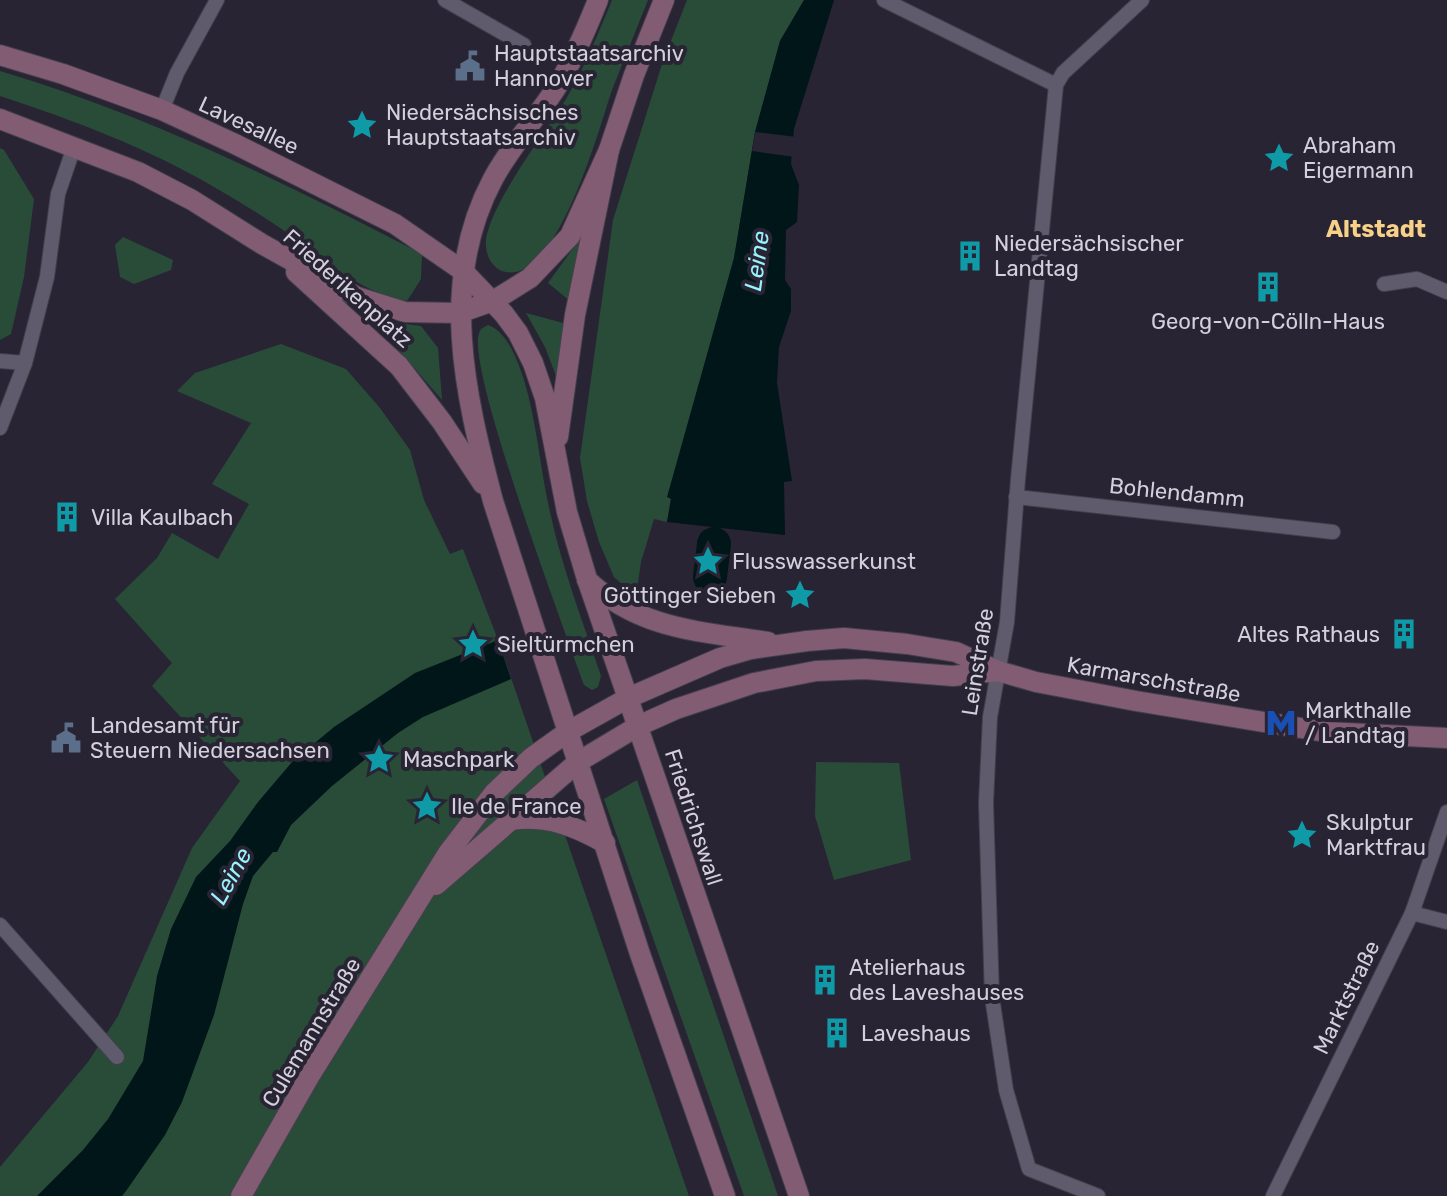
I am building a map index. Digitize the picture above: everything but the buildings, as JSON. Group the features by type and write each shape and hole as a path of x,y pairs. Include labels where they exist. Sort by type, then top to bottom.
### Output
{"main road":[{"path":"598,0 557,87 494,176 473,224 463,271 459,313 465,370 493,501 640,954 725,1196"},
{"path":"556,450 575,315 609,150 664,0"},
{"name":"Lavesallee","path":"0,55 162,110 395,224 463,271"},
{"path":"0,119 138,172 192,200 262,244"},
{"name":"Friederikenplatz","path":"262,244 357,297 405,312 459,313 514,290 540,270 570,236 609,150"},
{"name":"Friederikenplatz","path":"262,244 399,366 442,422 493,501"},
{"path":"463,271 493,301 518,333 545,398 556,450"},
{"name":"Friedrichswall","path":"556,450 567,512 587,579 799,1196"},
{"path":"587,579 618,604 638,616 661,624 784,644"},
{"name":"Karmarschstraße","path":"569,731 628,698 720,658 751,649 844,638 956,652 998,671 1070,689 1277,726 1325,732 1447,738"},
{"name":"Karmarschstraße","path":"638,726 719,693 788,675 865,669 953,676 998,671"},
{"name":"Culemannstraße","path":"424,895 578,762 638,726"},
{"name":"Culemannstraße","path":"241,1196 309,1077 448,853 494,793 531,758 569,731"},
{"path":"511,820 560,821 605,843"}],"street":[{"path":"162,110 177,73 217,0"},
{"path":"445,0 524,45"},
{"path":"884,0 1056,85 1063,73 1142,0"},
{"name":"Leinstraße","path":"1056,85 1007,622 990,717 987,773 988,928 992,997 1006,1090 1029,1169 1098,1196"},
{"path":"0,428 25,363 47,277 58,194 74,147"},
{"path":"1384,284 1417,279 1447,292"},
{"path":"0,361 25,363"},
{"name":"Bohlendamm","path":"1016,497 1333,532"},
{"name":"Marktstraße","path":"1273,1196 1412,913 1447,812"},
{"path":"1412,913 1447,922"},
{"path":"0,925 117,1057"}],"green space":[{"path":"612,0 648,0 573,201 540,256 522,270 502,271 491,261 486,247 494,214 573,87"},
{"path":"687,0 804,0 780,41 755,132 734,258 668,496 671,498 667,522 654,519 641,562 636,597 614,577 599,542 587,501 580,458 613,220 663,61"},
{"path":"0,71 109,108 215,152 319,202 422,254 421,279 407,301 358,283 259,214 189,173 110,136 0,96"},
{"path":"0,148 34,199 24,277 11,334 0,340"},
{"path":"582,236 570,301 548,283"},
{"path":"123,237 173,260 171,270 134,284 120,277 115,245"},
{"path":"526,313 567,324 558,381 545,347"},
{"path":"382,321 421,326 438,348 442,400 379,327"},
{"path":"488,325 507,341 524,380 555,533 601,676 598,687 592,690 584,685 539,560 487,396 479,356 479,333"},
{"name":"Maschpark","path":"281,344 346,369 380,408 410,450 424,500 450,554 463,549 498,640 689,1196 0,1196 0,1167 88,1062 118,1016 192,848 240,781 152,686 172,663 115,599 157,558 172,533 218,559 249,504 212,484 251,423 177,391 195,373"},
{"path":"816,762 899,763 911,860 834,880 815,816"},
{"path":"637,780 778,1196 744,1196 604,799"}],"water":[{"path":"804,0 834,0 794,129 791,164 799,185 797,222 786,230 785,280 791,289 791,311 779,347 777,383 792,481 784,482 785,535 667,522 671,499 667,497 734,258 755,132 780,41"},
{"path":"498,640 511,679 423,717 398,733 332,786 291,825 277,852 273,852 253,876 214,1015 182,1102 165,1135 122,1196 37,1196 83,1150 108,1119 143,1061 157,976 171,929 196,877 230,841 258,802 292,762 334,727 415,673"}],"pier":[{"path":"755,132 797,137 795,157 752,151"}],"waterway":[{"name":"Leine","path":"710,577 714,544"}],"place":[{"name":"Hauptstaatsarchiv Hannover","path":"470,66"},
{"name":"Niedersächsisches Hauptstaatsarchiv","path":"362,125"},
{"name":"Abraham Eigermann","path":"1279,158"},
{"name":"Niedersächsischer Landtag","path":"970,256"},
{"name":"Georg-von-Cölln-Haus","path":"1268,287"},
{"name":"Villa Kaulbach","path":"67,517"},
{"name":"Flusswasserkunst","path":"708,561"},
{"name":"Göttinger Sieben","path":"800,595"},
{"name":"Altes Rathaus","path":"1404,634"},
{"name":"Sieltürmchen","path":"473,644"},
{"name":"Markthalle / Landtag","path":"1281,723"},
{"name":"Landesamt für Steuern Niedersachsen","path":"66,738"},
{"name":"Maschpark","path":"379,759"},
{"name":"Ile de France","path":"427,806"},
{"name":"Skulptur Marktfrau","path":"1302,835"},
{"name":"Atelierhaus des Laveshauses","path":"825,980"},
{"name":"Laveshaus","path":"837,1033"}],"district":[{"name":"Altstadt","path":"1376,229"}]}
